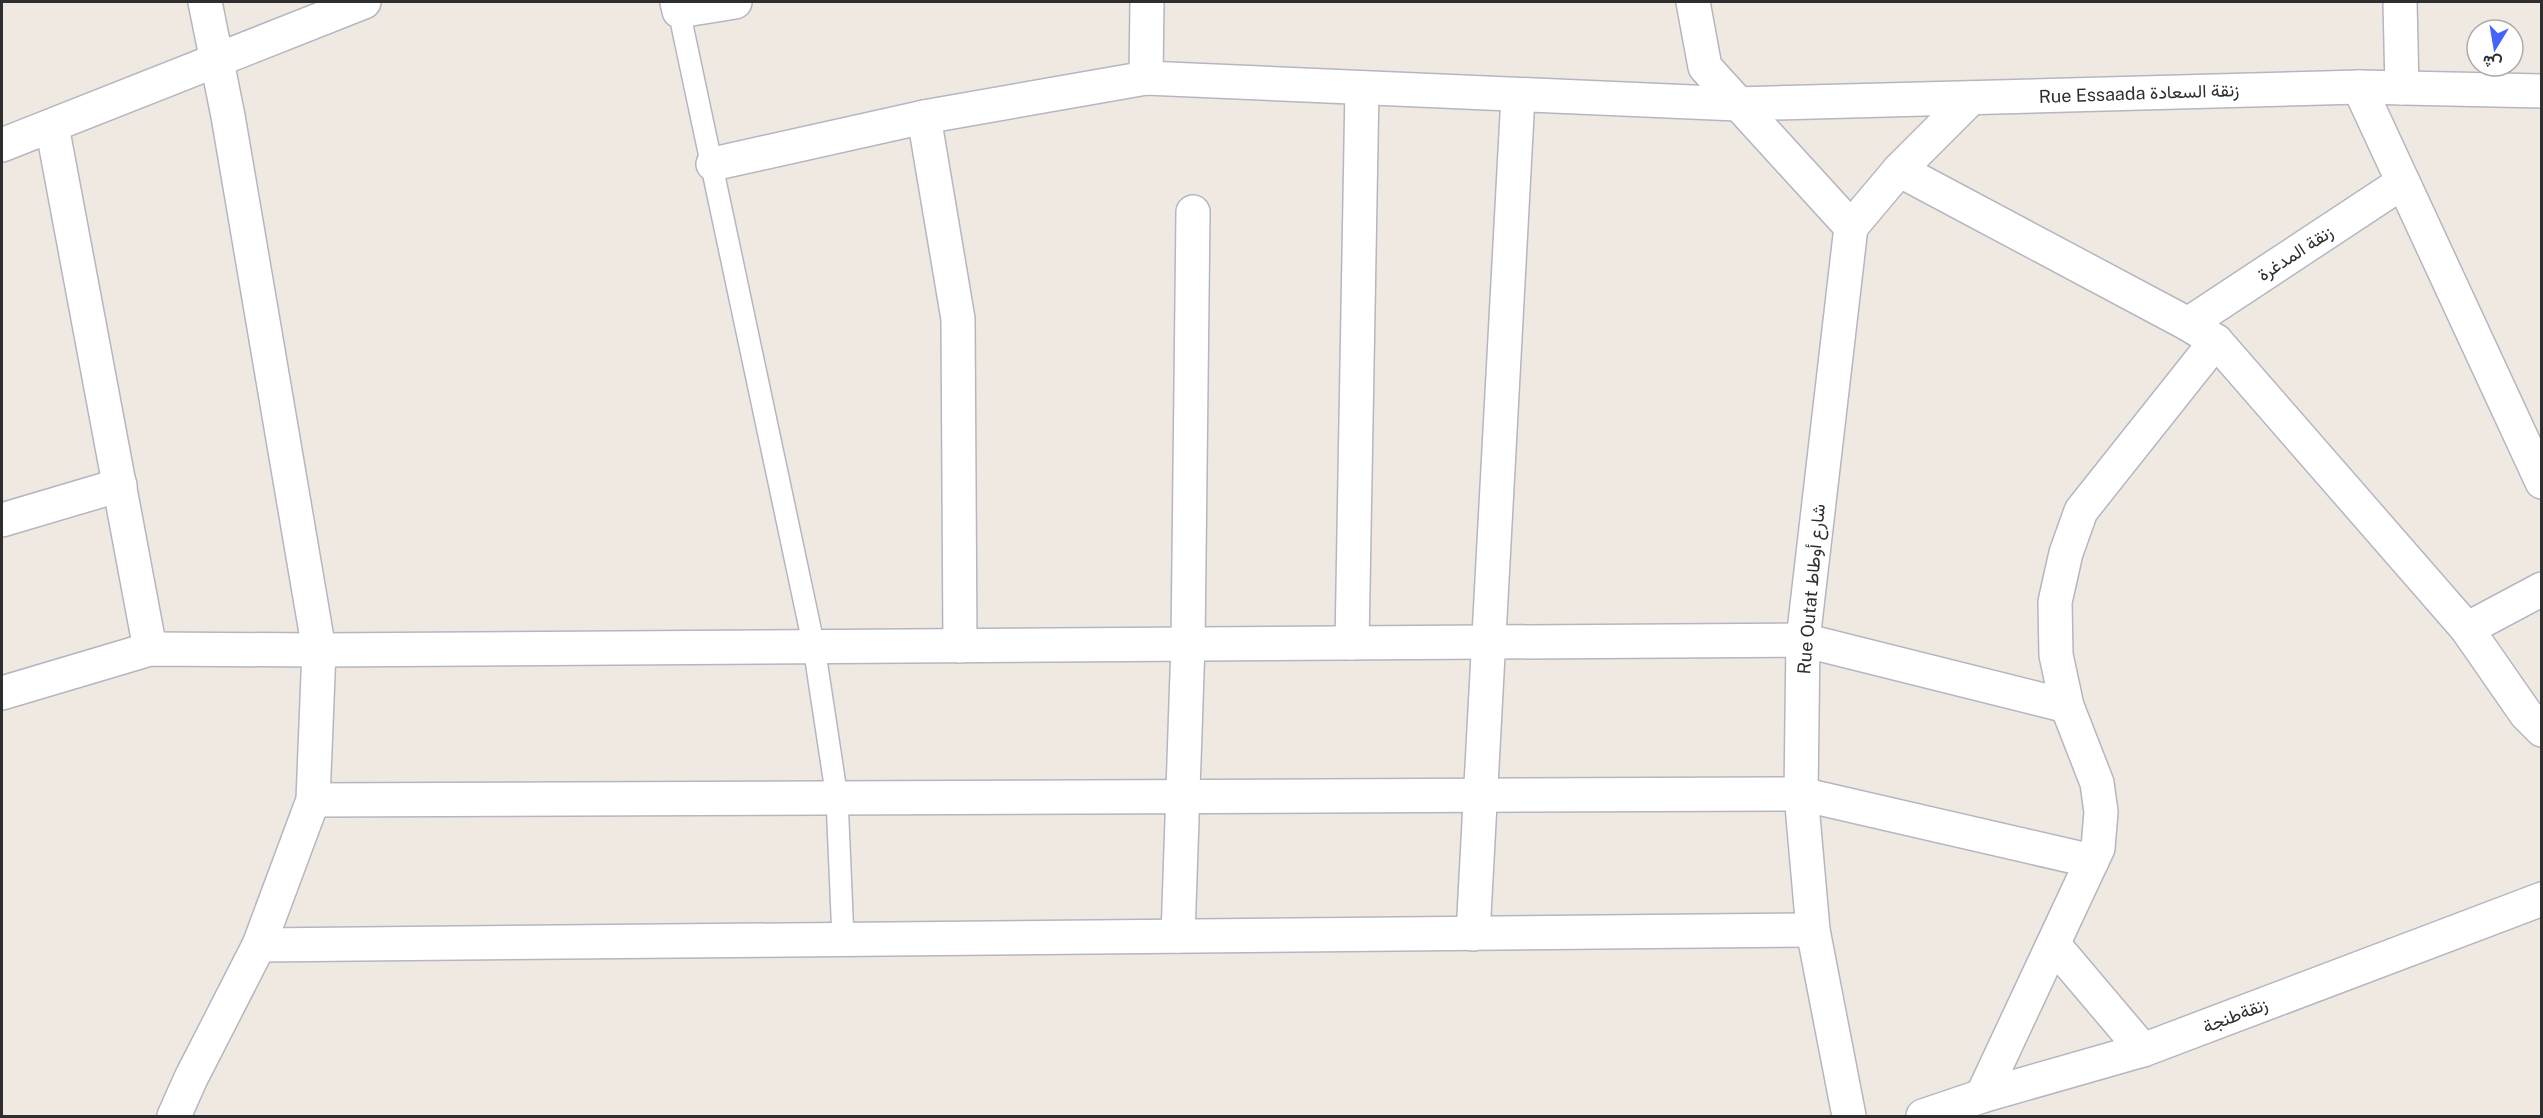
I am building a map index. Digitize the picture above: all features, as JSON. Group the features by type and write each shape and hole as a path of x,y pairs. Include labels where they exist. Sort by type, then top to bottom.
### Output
{"street":[{"path":"174,1116 259,945 313,800 319,650 218,57 205,2"},
{"path":"2,145 218,57 364,2"},
{"path":"678,6 735,2"},
{"path":"1146,78 1147,2"},
{"path":"1693,2 1705,67 1851,227 1899,170 1971,98"},
{"path":"2400,2 2402,88"},
{"name":"Rue Essaada زنقة السعادة","path":"713,164 924,117 1146,78 1737,104 2359,87 2541,91"},
{"path":"2359,87 2541,482"},
{"path":"1352,643 1362,88"},
{"path":"1473,933 1518,96"},
{"path":"924,117 958,319 960,646"},
{"path":"52,126 150,649"},
{"path":"1899,170 2216,341 2467,629 2526,714 2541,730"},
{"name":"زنقة المدغرة","path":"2188,324 2403,182"},
{"path":"1178,936 1188,644 1193,212"},
{"name":"Rue Outat شارع أوطاط","path":"1849,1116 1813,930 1801,794 1803,640 1851,227"},
{"path":"1982,1096 2098,848 2101,812 2097,783 2067,706 2056,655 2055,602 2066,553 2081,511 2216,341"},
{"path":"2,520 120,485"},
{"path":"2467,629 2541,589"},
{"path":"2,693 150,649 319,650 1803,640 2067,706"},
{"path":"313,800 1801,794 2092,861"},
{"name":"زنقةطنجة","path":"1935,1114 1982,1096 2143,1050 2541,899"},
{"path":"259,945 1813,930"},
{"path":"2054,945 2143,1050"}],"lane":[{"path":"678,6 814,646 837,798 843,939"}]}
